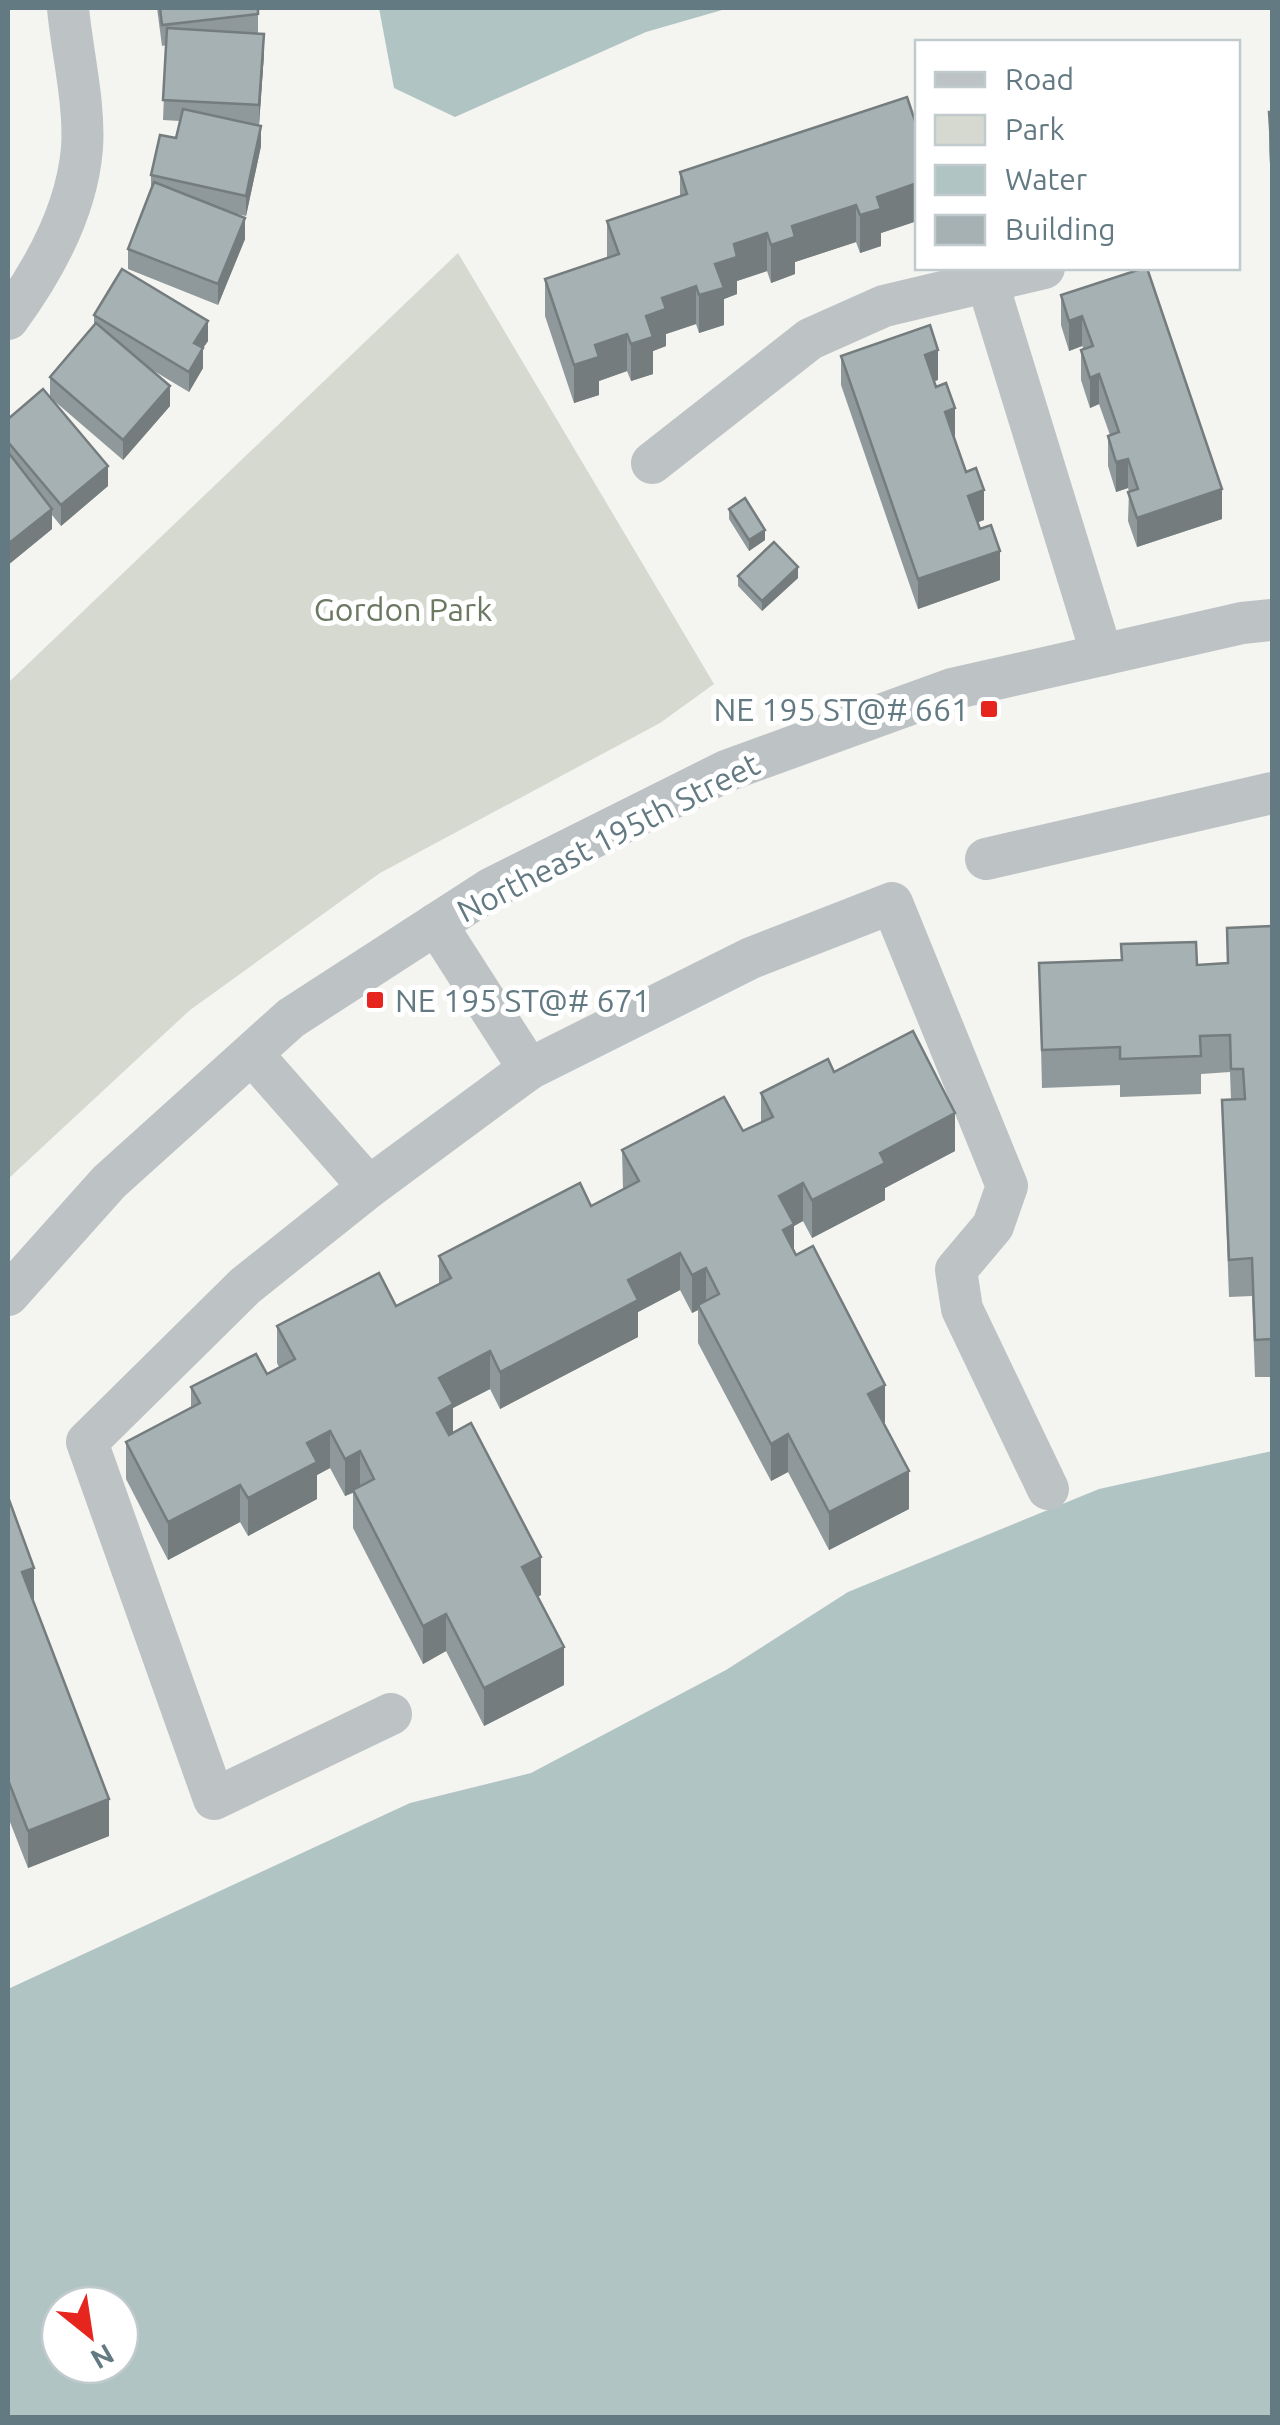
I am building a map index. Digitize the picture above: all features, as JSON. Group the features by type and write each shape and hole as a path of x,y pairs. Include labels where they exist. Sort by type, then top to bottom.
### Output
{"street":[{"path":"8,318 38,278 73,196 82,146 68,8"},
{"path":"652,463 810,339 884,306 1035,270"},
{"path":"988,281 1102,655"},
{"name":"Northeast 195th Street","path":"8,1295 109,1182 291,1018 492,888 726,771 952,689 1272,620"},
{"path":"986,858 1272,793"},
{"path":"391,1714 214,1799 86,1442 246,1286 368,1187 530,1069 751,958 892,903 1007,1186 993,1226 956,1270 962,1310 1048,1489"},
{"path":"436,924 530,1069"},
{"path":"252,1054 368,1187"}],"green space":[{"name":"Gordon Park","path":"458,253 714,684 660,723 380,873 190,1010 8,1179 8,683"}],"water":[{"path":"379,8 729,8 646,32 455,117 394,88"},
{"path":"1272,1451 1272,2417 8,2418 8,1989 410,1803 531,1773 726,1670 848,1592 1099,1489"}],"building":[{"path":"160,8 258,8 258,14 162,25"},
{"path":"167,28 264,34 259,105 163,100"},
{"path":"907,97 915,121 915,187 877,197 881,209 860,215 856,205 792,226 795,237 771,245 767,233 734,244 737,257 715,264 724,288 699,295 696,286 662,298 666,309 646,316 653,337 631,344 627,334 595,345 599,357 574,365 545,279 619,254 607,221 687,194 680,172"},
{"path":"183,109 261,126 246,196 151,175 160,135 176,138"},
{"path":"1269,112 1272,112 1272,158"},
{"path":"154,182 245,218 218,284 128,249"},
{"path":"122,269 208,321 194,343 203,348 189,372 94,315"},
{"path":"1148,270 1222,489 1137,518 1128,492 1138,489 1128,459 1116,462 1108,436 1119,432 1099,374 1090,378 1081,350 1093,346 1082,316 1069,321 1061,295"},
{"path":"96,323 170,386 123,440 50,377"},
{"path":"930,325 938,350 925,355 936,387 946,383 955,408 945,412 966,472 976,468 984,490 968,496 980,529 991,525 1000,551 918,579 841,356"},
{"path":"43,389 108,466 61,505 8,442 8,419"},
{"path":"8,452 52,509 8,544"},
{"path":"745,498 765,530 749,540 729,509"},
{"path":"774,542 798,567 762,601 738,576"},
{"path":"1272,926 1272,1339 1255,1340 1252,1258 1229,1260 1222,1100 1245,1099 1243,1069 1231,1069 1230,1035 1200,1036 1201,1056 1120,1059 1120,1047 1042,1050 1039,963 1122,960 1121,944 1196,942 1197,965 1228,963 1227,928"},
{"path":"913,1031 955,1113 880,1153 885,1163 812,1200 803,1183 779,1196 794,1224 783,1230 796,1255 813,1246 885,1385 868,1394 909,1471 829,1512 788,1434 771,1444 698,1305 719,1294 706,1268 692,1275 680,1253 628,1280 638,1300 500,1372 490,1351 439,1378 453,1404 437,1413 449,1435 471,1423 541,1557 522,1567 564,1647 484,1688 446,1614 423,1626 353,1490 374,1479 360,1451 345,1459 330,1431 307,1443 317,1462 248,1498 240,1485 168,1522 126,1442 200,1403 191,1387 256,1354 267,1374 295,1359 277,1326 379,1273 396,1306 451,1278 439,1256 580,1183 591,1206 639,1181 622,1150 724,1097 743,1131 773,1117 761,1093 828,1059 834,1072"},
{"path":"8,1497 34,1568 22,1572 109,1799 28,1831 8,1780"}],"place":[{"name":"NE 195 ST@# 661","path":"989,709"},
{"name":"NE 195 ST@# 671","path":"375,1000"}]}
